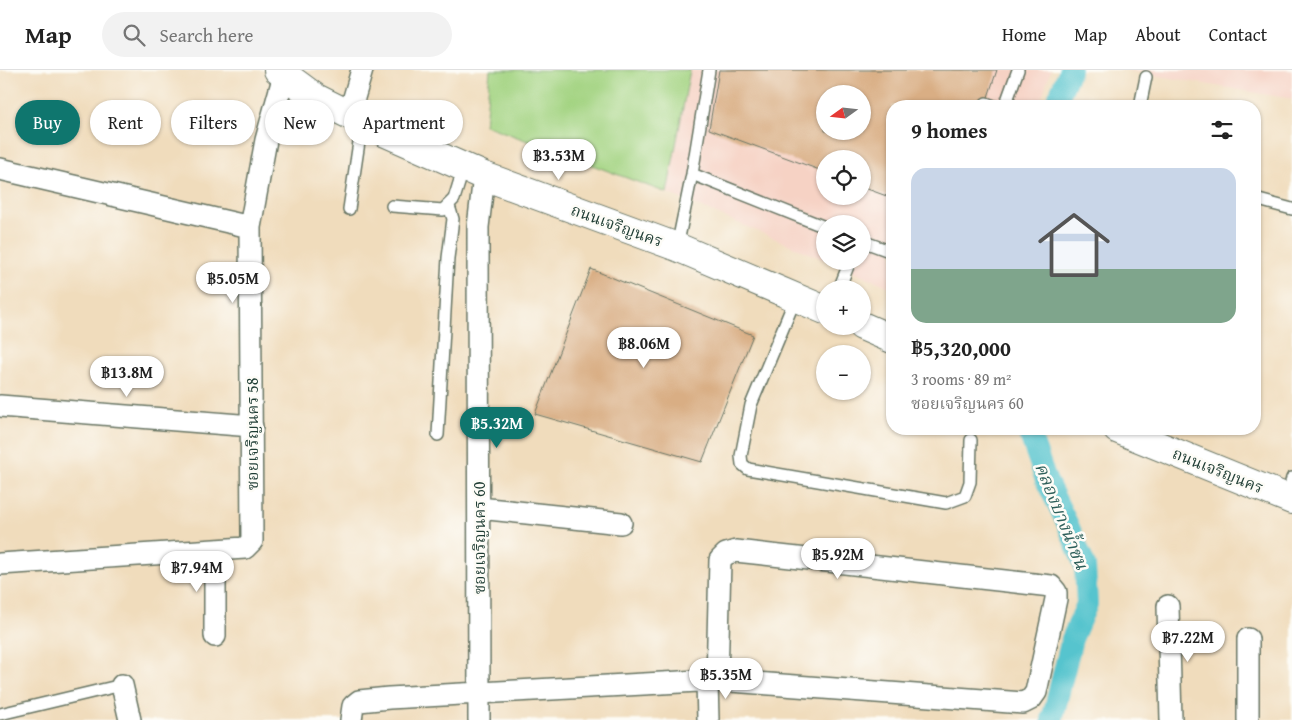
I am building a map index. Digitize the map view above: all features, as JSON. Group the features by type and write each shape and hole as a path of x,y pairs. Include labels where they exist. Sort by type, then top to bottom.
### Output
{"main road":[{"name":"ถนนเจริญนคร","path":"281,73 316,98 344,112"},
{"name":"ถนนเจริญนคร","path":"416,145 474,171 677,247 816,306"},
{"path":"871,330 886,336"},
{"name":"ถนนเจริญนคร","path":"1133,435 1290,492"}],"street":[{"path":"358,100 362,70"},
{"name":"ซอยเจริญนคร 58","path":"0,564 245,548 252,541 250,227 281,73"},
{"path":"0,169 250,227"},
{"name":"ซอยเจริญนคร 60","path":"474,171 478,227 479,720"},
{"path":"0,406 252,426"},
{"path":"479,508 621,523"},
{"path":"215,550 215,636"},
{"path":"351,720 353,706 359,702 389,698 624,684 712,681 1023,703 1031,699 1036,692 1056,600 1056,592 1051,586 736,551 726,554 720,560 712,681 708,720"},
{"path":"1168,606 1170,720"},
{"path":"1248,639 1248,720"},
{"path":"122,685 130,720"}],"lane":[{"path":"677,247 692,174 709,70"},
{"path":"1007,100 1018,70"},
{"path":"1141,100 1146,77"},
{"path":"349,209 354,145"},
{"path":"392,206 443,210 454,200 474,171"},
{"path":"692,174 816,223"},
{"path":"1261,201 1292,209"},
{"path":"438,435 452,219 448,206"},
{"path":"871,244 886,250"},
{"path":"796,297 751,405 741,456 742,464 748,469 946,503 965,496 970,482 971,440"},
{"path":"0,714 122,685"}],"shaded area":[{"path":"690,70 1051,70 1041,100 886,100 886,285 850,270 871,270 871,215 816,215 816,256 667,193"},
{"path":"1124,70 1292,70 1292,99"}],"green space":[{"path":"490,70 690,70 667,193 485,125"}],"building":[{"path":"719,70 997,70 987,100 886,100 886,196 871,190 871,150 816,150 816,169 709,129"},
{"path":"591,269 753,335 702,462 535,414"}],"waterway":[{"name":"คลองบางน้ำชน","path":"1058,100 1070,70"},
{"name":"คลองบางน้ำชน","path":"1030,435 1046,480 1085,566 1087,604 1072,639 1052,720"}]}
